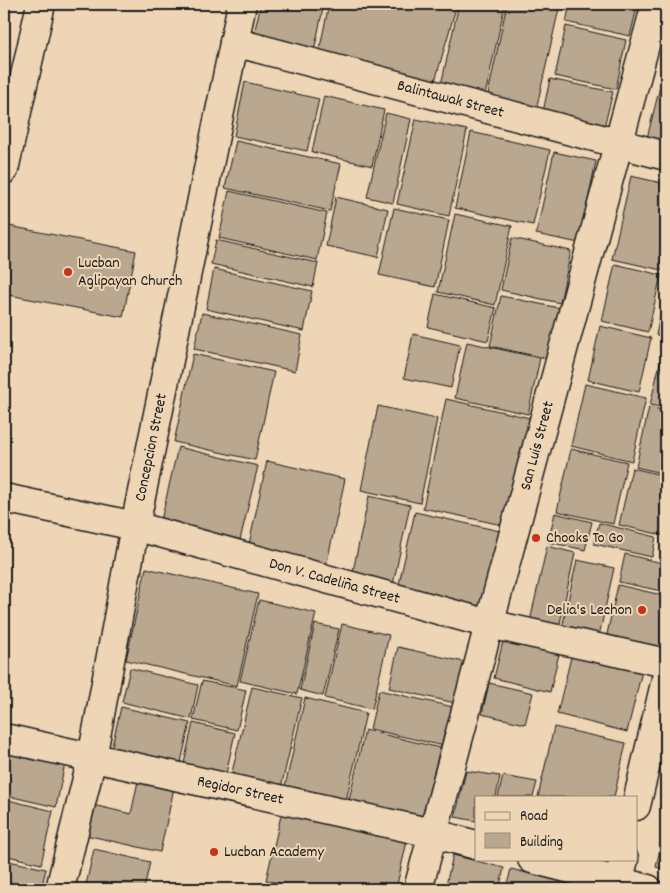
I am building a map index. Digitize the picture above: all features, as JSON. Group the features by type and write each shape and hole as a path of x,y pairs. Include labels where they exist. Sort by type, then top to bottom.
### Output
{"street":[{"path":"4,170 41,4"},
{"name":"Concepcion Street","path":"60,889 92,758 135,526 242,4"},
{"name":"San Luis Street","path":"418,889 656,4"},
{"name":"Balintawak Street","path":"234,42 666,156"},
{"name":"Don V. Cadeliña Street","path":"4,498 135,526 489,624 666,663"},
{"path":"638,798 666,679"},
{"name":"Regidor Street","path":"4,738 475,845"},
{"path":"537,860 620,877 648,889"}],"building":[{"path":"261,4 324,4 314,51 253,38"},
{"path":"329,4 457,4 435,81 319,52"},
{"path":"459,4 505,4 485,95 441,85"},
{"path":"507,4 560,4 536,110 487,99"},
{"path":"570,4 638,4 630,36 566,22"},
{"path":"566,26 626,40 616,89 555,76"},
{"path":"666,63 666,147 646,142"},
{"path":"550,79 613,92 603,131 543,112"},
{"path":"245,82 319,99 307,151 234,136"},
{"path":"324,96 384,110 372,166 312,152"},
{"path":"386,113 411,119 393,203 367,197"},
{"path":"416,119 467,130 449,216 397,204"},
{"path":"471,132 550,150 533,225 455,208"},
{"path":"236,141 341,164 330,211 225,188"},
{"path":"554,152 596,161 579,243 536,234"},
{"path":"631,176 666,184 666,271 612,259"},
{"path":"229,191 327,213 317,260 219,238"},
{"path":"336,197 388,209 378,257 326,246"},
{"path":"394,208 449,220 435,287 379,275"},
{"path":"455,214 512,226 495,305 438,292"},
{"name":"Lucban Aglipayan Church","path":"4,225 136,251 123,317 4,294"},
{"path":"512,238 571,251 560,303 501,290"},
{"path":"216,240 318,263 313,287 211,264"},
{"path":"615,264 661,275 648,332 602,321"},
{"path":"214,269 312,291 304,331 206,309"},
{"path":"666,287 666,337 656,335"},
{"path":"435,294 496,308 488,341 428,327"},
{"path":"501,296 559,308 549,359 490,346"},
{"path":"202,313 302,335 295,371 194,349"},
{"path":"600,326 651,338 639,392 588,380"},
{"path":"413,334 460,345 451,388 404,378"},
{"path":"666,341 666,408 650,405"},
{"path":"467,342 540,358 528,414 455,398"},
{"path":"193,354 274,372 255,460 174,442"},
{"path":"585,384 646,398 632,461 571,446"},
{"path":"446,399 530,418 507,526 423,508"},
{"path":"378,406 437,419 420,503 361,490"},
{"path":"649,407 666,411 666,474 636,467"},
{"path":"178,447 258,466 239,544 160,525"},
{"path":"571,449 627,462 613,524 557,511"},
{"path":"267,461 345,479 326,567 248,549"},
{"path":"632,468 666,476 666,536 619,525"},
{"path":"369,496 410,505 391,594 350,585"},
{"path":"415,512 504,532 487,612 397,593"},
{"path":"555,513 592,522 585,550 548,542"},
{"path":"599,523 656,537 652,557 594,544"},
{"path":"547,546 575,553 559,628 530,621"},
{"path":"625,554 666,564 666,592 619,582"},
{"path":"577,560 614,568 599,636 562,628"},
{"path":"146,568 258,594 237,686 126,660"},
{"path":"618,585 666,596 666,657 605,643"},
{"path":"259,600 316,613 297,694 240,681"},
{"path":"315,624 339,629 323,696 300,690"},
{"path":"342,624 389,635 372,709 325,698"},
{"path":"505,633 561,645 550,692 494,678"},
{"path":"574,645 644,663 627,732 557,714"},
{"path":"398,647 464,662 455,703 389,688"},
{"path":"130,668 198,685 191,719 122,702"},
{"path":"202,681 246,690 237,730 193,720"},
{"path":"489,683 533,693 525,724 482,714"},
{"path":"252,687 302,698 280,792 230,781"},
{"path":"379,690 453,707 444,746 370,729"},
{"path":"305,698 366,713 345,805 284,791"},
{"path":"121,707 190,723 178,775 109,759"},
{"path":"193,723 235,733 225,778 183,768"},
{"path":"554,727 626,743 614,796 538,796"},
{"path":"365,730 440,748 422,821 348,804"},
{"path":"4,749 65,763 56,807 4,795"},
{"path":"466,771 500,776 496,796 475,796 475,821 455,817"},
{"path":"503,776 537,782 533,796 498,796"},
{"path":"138,781 174,788 160,852 86,835 93,805 131,814"},
{"path":"4,799 53,811 41,864 4,855"},
{"path":"283,807 408,837 396,889 306,889 266,880"},
{"path":"666,822 666,870 656,867"},
{"path":"94,849 150,862 144,889 85,889"},
{"path":"453,855 504,868 499,889 445,889"},
{"path":"4,860 46,869 41,889 4,889"},
{"path":"511,869 589,889 506,889"}],"place":[{"name":"Lucban Aglipayan Church","path":"68,272"},
{"name":"Chooks To Go","path":"536,538"},
{"name":"Delia's Lechon","path":"642,610"},
{"name":"Lucban Academy","path":"214,852"}]}
